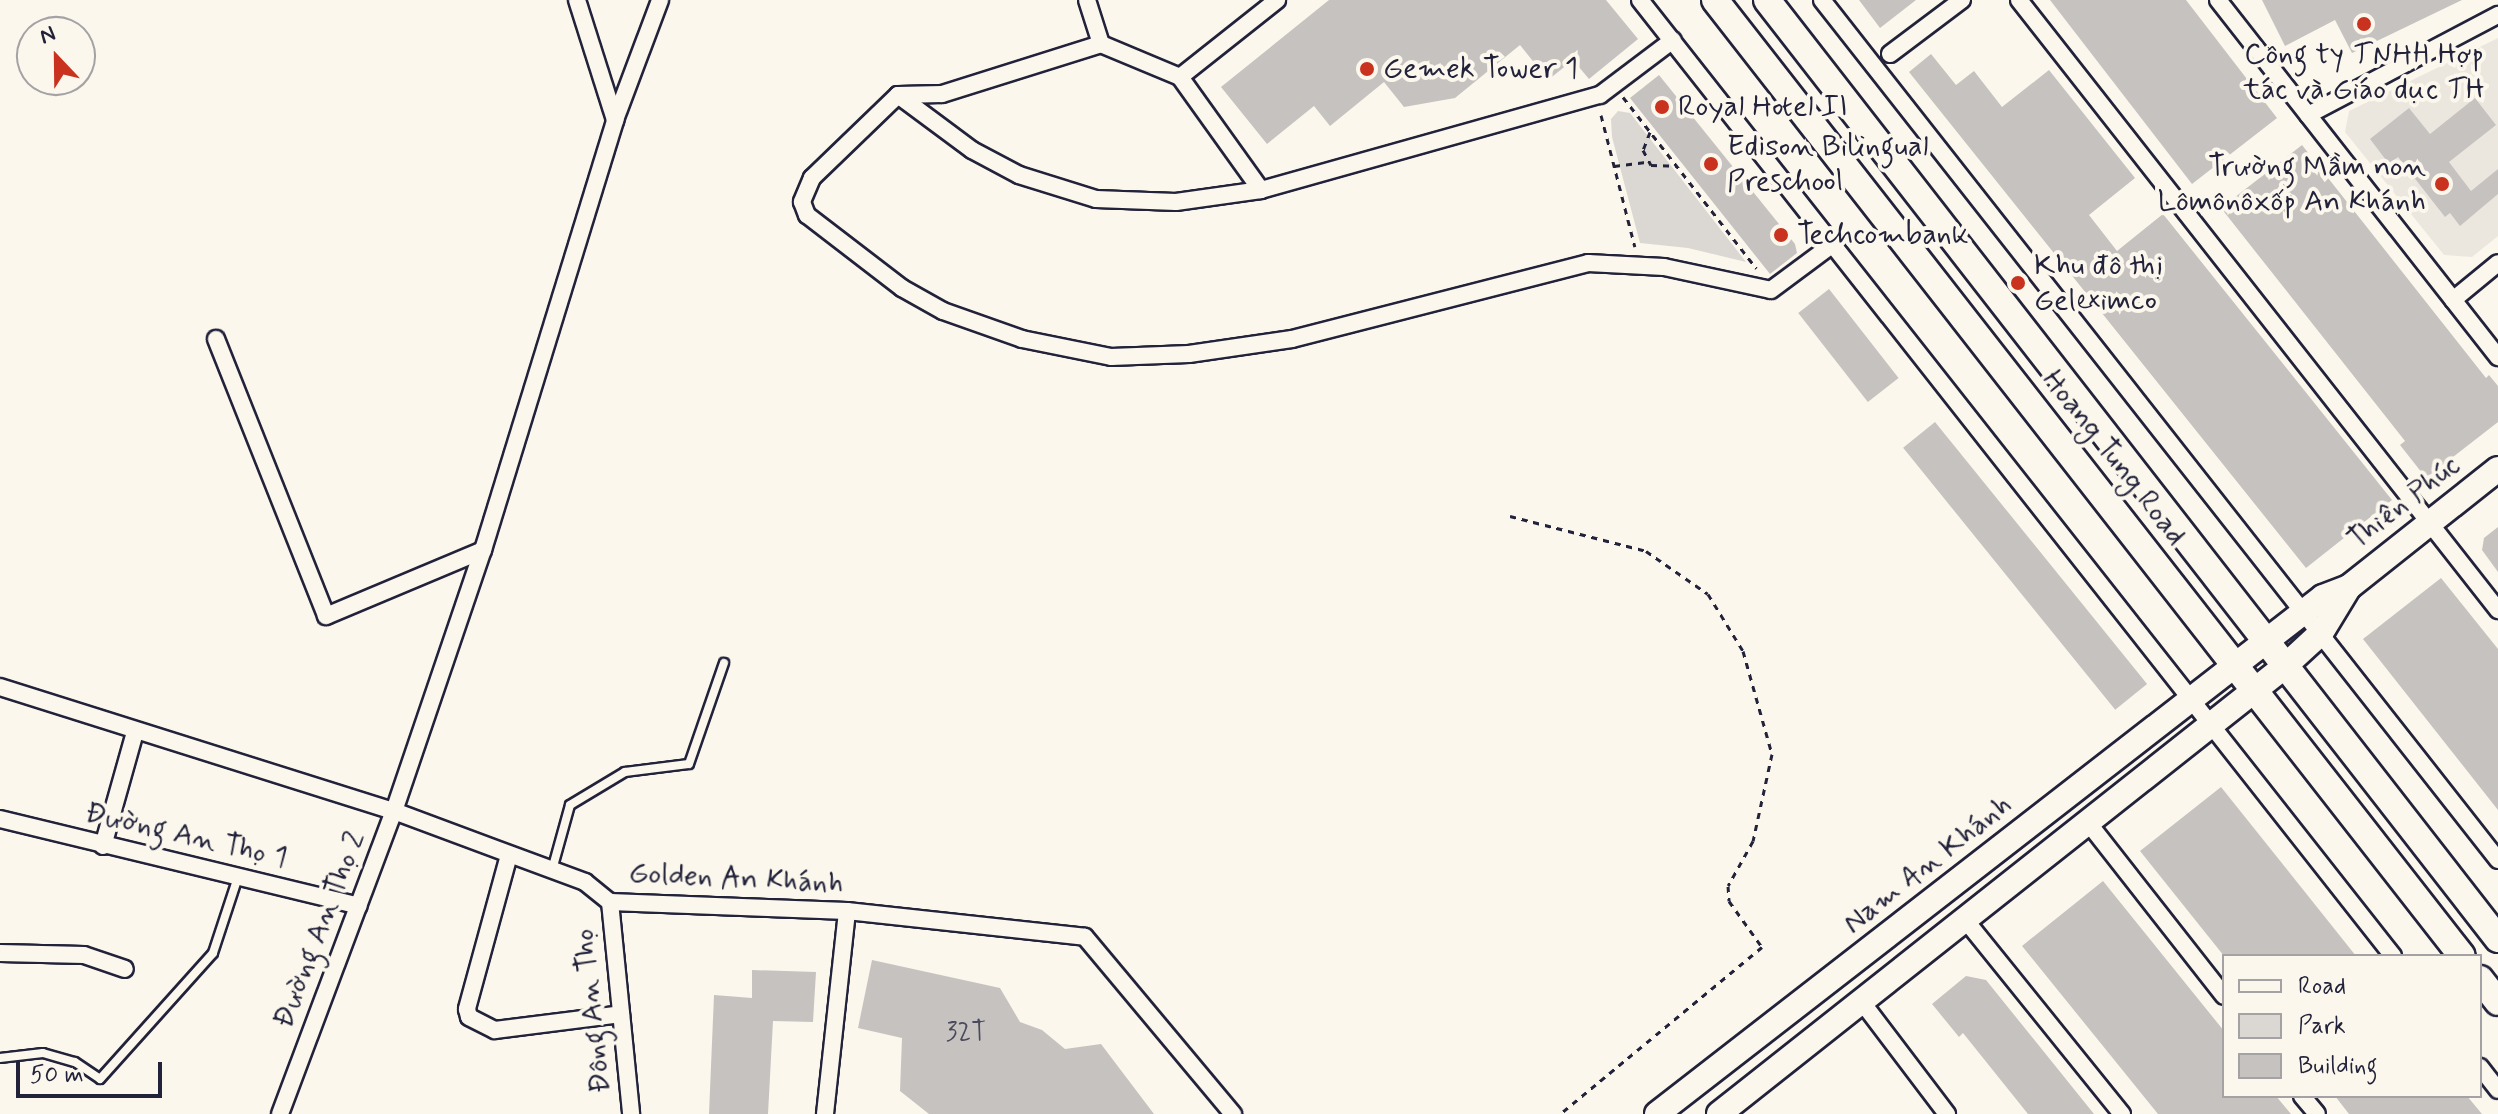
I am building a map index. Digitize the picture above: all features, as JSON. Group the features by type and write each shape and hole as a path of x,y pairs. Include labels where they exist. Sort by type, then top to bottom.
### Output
{"main road":[{"name":"Hoang Tung Road","path":"1715,0 2460,954"},
{"name":"Hoang Tung Road","path":"1767,0 2498,939"},
{"path":"2482,982 2498,1002"}],"street":[{"path":"577,0 615,120"},
{"name":"Đường An Thọ 2","path":"280,1114 394,811 483,550 615,120 660,0"},
{"path":"1087,0 1101,44"},
{"path":"1180,77 1277,0"},
{"path":"1640,0 2391,954"},
{"path":"1822,0 2498,860"},
{"path":"1890,54 1962,0"},
{"path":"2019,0 2498,610"},
{"path":"2218,0 2498,357"},
{"path":"2308,115 2498,15"},
{"path":"898,95 985,158 1064,191 1134,203 1261,190 1596,96 1673,40"},
{"path":"1261,190 1180,77 1101,44 942,94 898,95 812,178 802,202 807,215 902,288 943,311 1022,339 1111,357 1189,354 1292,339 1547,271 1588,263 1640,264 1773,290 1833,244"},
{"path":"2453,300 2498,263"},
{"path":"216,339 326,616 483,550"},
{"name":"Thiên Phúc","path":"2238,668 2305,612 2349,587 2498,469"},
{"name":"Thiên Phúc","path":"2090,825 2284,667 2321,633 2349,587"},
{"name":"Nam An Khánh","path":"1657,1114 2238,668"},
{"name":"Golden An Khánh","path":"0,687 394,811 585,882 610,902 847,911 1085,937 1233,1114"},
{"path":"103,846 135,732"},
{"name":"Đường An Thọ 1","path":"0,819 359,906"},
{"path":"1719,1114 2090,825 2222,993"},
{"path":"1999,850 2021,879"},
{"path":"509,855 467,1009 469,1017 495,1030 621,1014"},
{"name":"Đông An Thọ","path":"610,902 631,1114"},
{"path":"825,1114 847,911"},
{"path":"1967,922 2122,1114"},
{"path":"0,953 84,955 125,969"},
{"path":"1862,1002 1939,1112"},
{"path":"2482,1070 2498,1090"},
{"path":"2304,1098 2317,1114"}],"lane":[{"path":"551,871 570,805 625,772 689,764 724,663"},
{"path":"0,1058 43,1053 75,1062 100,1079 213,953 238,877"}],"path":[{"path":"1613,85 1773,290"},
{"path":"1596,96 1640,264"},
{"path":"1650,132 1643,150 1648,161 1659,168 1676,166"},
{"path":"1614,166 1648,161"},
{"path":"1510,516 1646,551 1708,594 1743,651 1772,754 1753,841 1728,886 1729,901 1762,947 1560,1114"}],"shaded area":[{"name":"Trường Mầm non Lômônôxốp An Khánh","path":"2498,38 2498,236 2472,257 2444,255 2345,132 2349,111"}],"green space":[{"path":"1618,111 1630,113 1746,262 1688,248 1640,243 1612,137 1611,119"}],"building":[{"name":"Gemek Tower 1","path":"1329,0 1606,0 1638,39 1589,79 1573,60 1548,80 1520,45 1455,98 1404,107 1384,82 1330,126 1314,106 1267,144 1221,87"},
{"path":"1859,0 1916,0 1880,28"},
{"path":"2050,0 2186,0 2277,118 2192,184"},
{"path":"2262,0 2462,0 2352,53 2335,20 2285,46"},
{"path":"1931,54 1956,85 1974,71 2002,107 2049,70 2135,178 2089,215 2117,251 2163,214 2392,500 2306,568 1909,72"},
{"path":"1659,75 1795,244 1797,253 1770,274 1630,98"},
{"path":"2475,98 2496,125 2449,162 2471,191 2498,169 2498,194 2460,226 2450,213 2445,217 2398,157 2389,164 2370,139 2409,108 2430,134"},
{"path":"2302,145 2486,378 2489,375 2498,386 2498,422 2426,478 2400,445 2405,441 2221,208"},
{"path":"1829,289 1899,378 1868,402 1798,313"},
{"path":"1935,422 2147,684 2115,710 1903,448"},
{"path":"2498,527 2498,572 2482,550 2484,538"},
{"path":"2441,578 2498,649 2498,810 2363,639"},
{"path":"2221,787 2354,954 2222,954 2140,851"},
{"path":"2103,881 2222,1029 2222,1098 2278,1098 2291,1114 2158,1114 2022,946"},
{"path":"872,960 1000,988 1020,1022 1042,1030 1065,1049 1101,1044 1154,1114 929,1114 900,1091 902,1038 858,1028"},
{"path":"752,970 816,972 813,1022 773,1021 768,1114 709,1114 714,995 752,998"},
{"path":"1966,976 1986,980 2094,1114 2028,1114 1963,1033 1959,1037 1932,1004"},
{"path":"2337,1098 2469,1098 2482,1114 2349,1114"}],"place":[{"name":"Công ty TNHH Hợp tác và Giáo dục TH","path":"2364,24"},
{"name":"Gemek Tower 1","path":"1367,69"},
{"name":"Royal Hotel II","path":"1662,107"},
{"name":"Edison Bilingual Preschool","path":"1711,164"},
{"name":"Trường Mầm non Lômônôxốp An Khánh","path":"2442,184"},
{"name":"Techcombank","path":"1781,235"},
{"name":"Khu đô thị Geleximco","path":"2018,283"}]}
